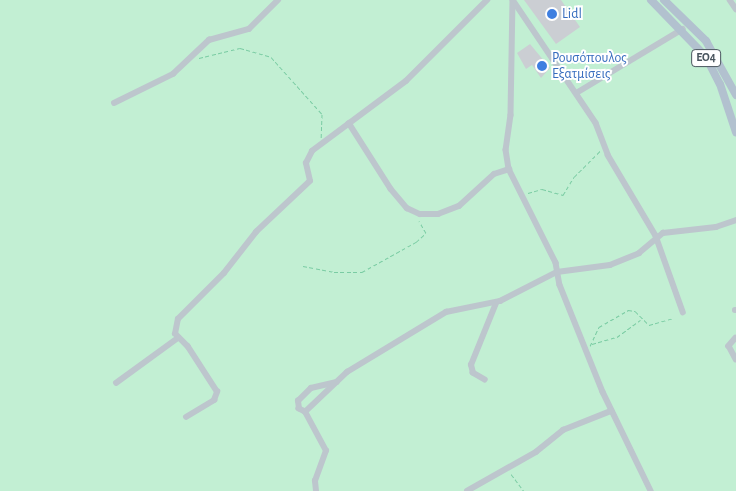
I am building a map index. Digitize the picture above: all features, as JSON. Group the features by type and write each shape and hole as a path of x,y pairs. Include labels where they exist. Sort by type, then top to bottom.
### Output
{"main road":[{"name":"ΕΟ4","path":"651,0 683,29 713,68 736,132"},
{"name":"ΕΟ4","path":"664,0 706,41 736,95"}],"street":[{"path":"114,103 173,74 208,40 249,29 278,0"},
{"path":"186,417 214,400 216,392 208,374 178,338 175,330 178,319 224,274 256,232 310,181 308,157 322,143 427,62 487,0"},
{"path":"513,0 578,92 605,146 656,236 682,312"},
{"path":"513,0 510,123 506,150 509,169 589,346 611,411 651,491"},
{"path":"730,0 736,9"},
{"path":"578,92 683,29"},
{"path":"349,124 391,189 414,212 431,215 454,209 494,174 509,169"},
{"path":"305,412 336,382 441,315 496,303 557,272 610,265 639,254 656,236 736,220"},
{"path":"485,380 473,372 471,364 496,303"},
{"path":"116,382 178,338"},
{"path":"736,338 729,346 736,359"},
{"path":"316,491 315,481 326,451 305,412 300,409 298,401 311,388 336,382"},
{"path":"467,491 506,471 563,430 611,411"}],"path":[{"path":"189,59 240,48 271,58 322,114 322,143"},
{"path":"521,197 542,189 563,195 574,177 605,146"},
{"path":"303,266 354,272 380,264 426,233 414,212"},
{"path":"589,346 598,326 621,313 632,310 649,325 673,318"},
{"path":"589,346 617,337 636,326 640,319"},
{"path":"506,471 524,491"}],"green space":[{"path":"0,0 736,0 736,491 0,491"}],"building":[{"name":"Lidl","path":"524,0 561,0 580,27 556,44"},
{"path":"530,44 550,68 541,78 532,65 526,69 517,53"}],"place":[{"name":"Lidl","path":"552,14"},
{"name":"Ρουσόπουλος Εξατμίσεις","path":"542,66"}]}
